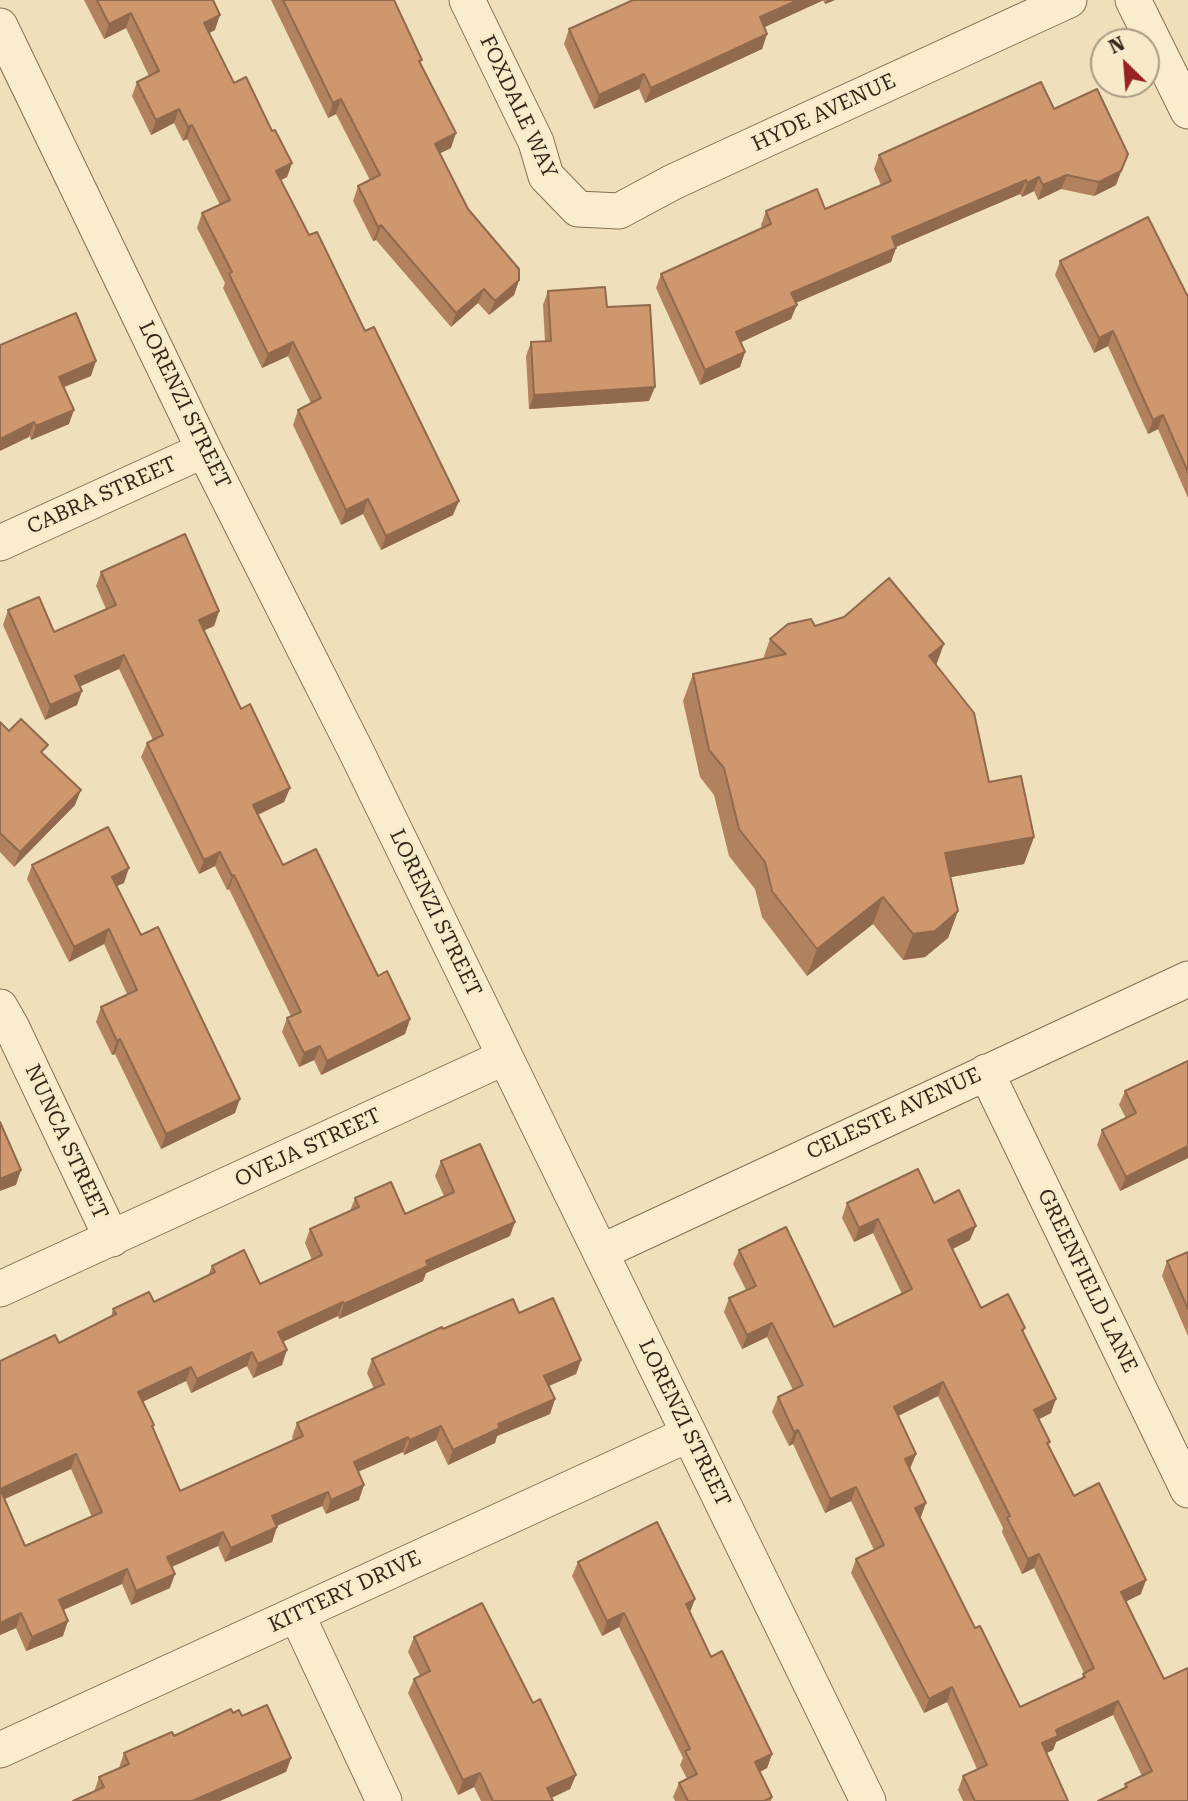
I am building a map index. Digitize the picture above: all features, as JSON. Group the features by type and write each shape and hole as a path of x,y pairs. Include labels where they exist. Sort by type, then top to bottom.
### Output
{"street":[{"name":"FOXDALE WAY","path":"467,0 536,142 546,176 578,209"},
{"name":"HYDE AVENUE","path":"578,209 619,212 673,182 1069,0"},
{"path":"1133,0 1188,111"},
{"name":"LORENZI STREET","path":"0,26 204,450 601,1252 868,1801"},
{"name":"CABRA STREET","path":"0,543 204,450"},
{"name":"CELESTE AVENUE","path":"601,1252 1188,979"},
{"name":"NUNCA STREET","path":"0,1007 112,1240"},
{"name":"OVEJA STREET","path":"0,1289 112,1240 505,1057"},
{"name":"GREENFIELD LANE","path":"986,1072 1179,1449 1188,1490"},
{"name":"KITTERY DRIVE","path":"0,1750 689,1434"},
{"path":"297,1615 384,1801"}],"building":[{"path":"97,0 213,0 220,15 204,23 234,83 246,77 272,131 275,130 292,163 276,171 309,235 317,232 365,331 374,327 459,501 386,536 368,499 346,510 298,410 321,398 293,342 268,354 229,274 232,272 202,213 230,200 192,125 188,127 179,109 156,120 137,82 159,71 131,13 109,24"},
{"path":"283,0 394,0 422,60 419,61 456,133 435,144 468,209 519,269 519,280 495,301 484,289 456,313 381,225 378,227 358,186 380,175 341,99 333,103"},
{"path":"633,0 798,0 760,17 767,34 651,88 644,74 599,95 569,29"},
{"path":"1041,82 1054,109 1090,92 1090,98 1101,98 1128,154 1121,171 1099,182 1067,175 1043,185 1039,177 1027,183 1026,180 892,237 896,248 791,293 797,305 736,332 745,352 705,370 661,274 771,224 766,211 817,189 825,209 891,181 879,155"},
{"path":"1148,217 1188,297 1188,472 1163,415 1153,420 1113,331 1099,338 1060,261"},
{"path":"605,287 607,307 650,305 655,387 534,395 531,342 551,341 548,291"},
{"path":"76,313 96,361 59,377 74,410 36,426 34,422 0,439 0,345"},
{"path":"185,534 219,611 199,620 241,709 250,704 290,788 253,805 283,865 316,849 378,976 387,971 410,1019 327,1061 320,1046 304,1053 287,1018 301,1012 234,875 232,876 220,852 204,860 147,743 163,735 124,655 75,676 82,691 50,705 8,610 39,597 54,632 116,605 101,572"},
{"path":"889,578 944,644 929,656 974,713 989,782 1021,776 1034,837 945,853 958,911 935,931 913,934 883,897 817,949 772,891 765,862 739,829 724,768 709,750 693,674 786,654 770,639 788,624 811,619 815,626 844,617"},
{"path":"21,719 48,745 41,752 81,790 20,852 0,833 0,722 9,731"},
{"path":"108,827 129,868 112,877 141,935 158,927 240,1099 166,1134 120,1039 117,1041 101,1007 137,990 109,929 74,947 32,865"},
{"path":"1188,1061 1188,1146 1126,1177 1102,1130 1136,1113 1125,1091"},
{"path":"0,1122 21,1170 0,1179"},
{"path":"480,1144 515,1222 426,1261 428,1266 278,1332 287,1350 258,1364 252,1352 197,1379 191,1367 138,1392 180,1491 303,1436 297,1423 384,1384 372,1359 513,1299 519,1313 553,1298 581,1360 544,1376 555,1399 498,1424 500,1428 453,1450 441,1426 410,1440 408,1437 354,1462 364,1485 331,1500 328,1492 272,1516 277,1527 231,1548 223,1532 167,1557 175,1574 136,1591 127,1569 59,1600 68,1621 32,1637 21,1613 0,1623 0,1489 0,1361 55,1335 59,1343 116,1314 113,1309 149,1292 154,1302 215,1272 212,1266 244,1250 260,1284 322,1255 310,1229 359,1207 355,1198 391,1182 405,1214 454,1192 441,1161","holes":["76,1454 102,1512 25,1546 0,1489"]},
{"path":"918,1169 934,1203 959,1190 976,1226 948,1240 981,1308 1008,1294 1025,1328 1022,1330 1056,1399 1034,1410 1050,1442 1047,1443 1074,1496 1099,1483 1146,1580 1121,1592 1164,1679 1188,1668 1188,1801 1098,1801 1152,1771 1118,1701 1056,1730 1058,1736 1042,1743 1068,1801 975,1801 963,1776 987,1765 952,1687 929,1699 856,1559 884,1545 856,1487 830,1499 798,1430 794,1432 778,1397 803,1385 772,1323 747,1335 729,1298 756,1286 739,1250 786,1227 834,1327 912,1289 878,1219 859,1228 847,1203","holes":["943,1382 1010,1516 1007,1518 1028,1559 1039,1554 1094,1668 1083,1674 1085,1677 1020,1707 980,1626 975,1628 915,1508 926,1503 905,1459 916,1454 894,1407"]},
{"path":"1188,1252 1188,1309 1167,1261"},
{"path":"657,1522 695,1599 686,1604 711,1657 722,1651 772,1754 755,1762 772,1797 764,1801 688,1801 679,1783 697,1774 685,1751 690,1749 624,1613 607,1621 578,1562"},
{"path":"482,1603 533,1703 540,1699 576,1775 547,1788 553,1801 493,1801 480,1773 463,1780 414,1679 430,1671 414,1637"},
{"path":"267,1705 291,1758 192,1801 73,1801 104,1787 99,1777 129,1764 124,1753 172,1732 174,1736 231,1709 233,1713 239,1710 242,1716"}]}
